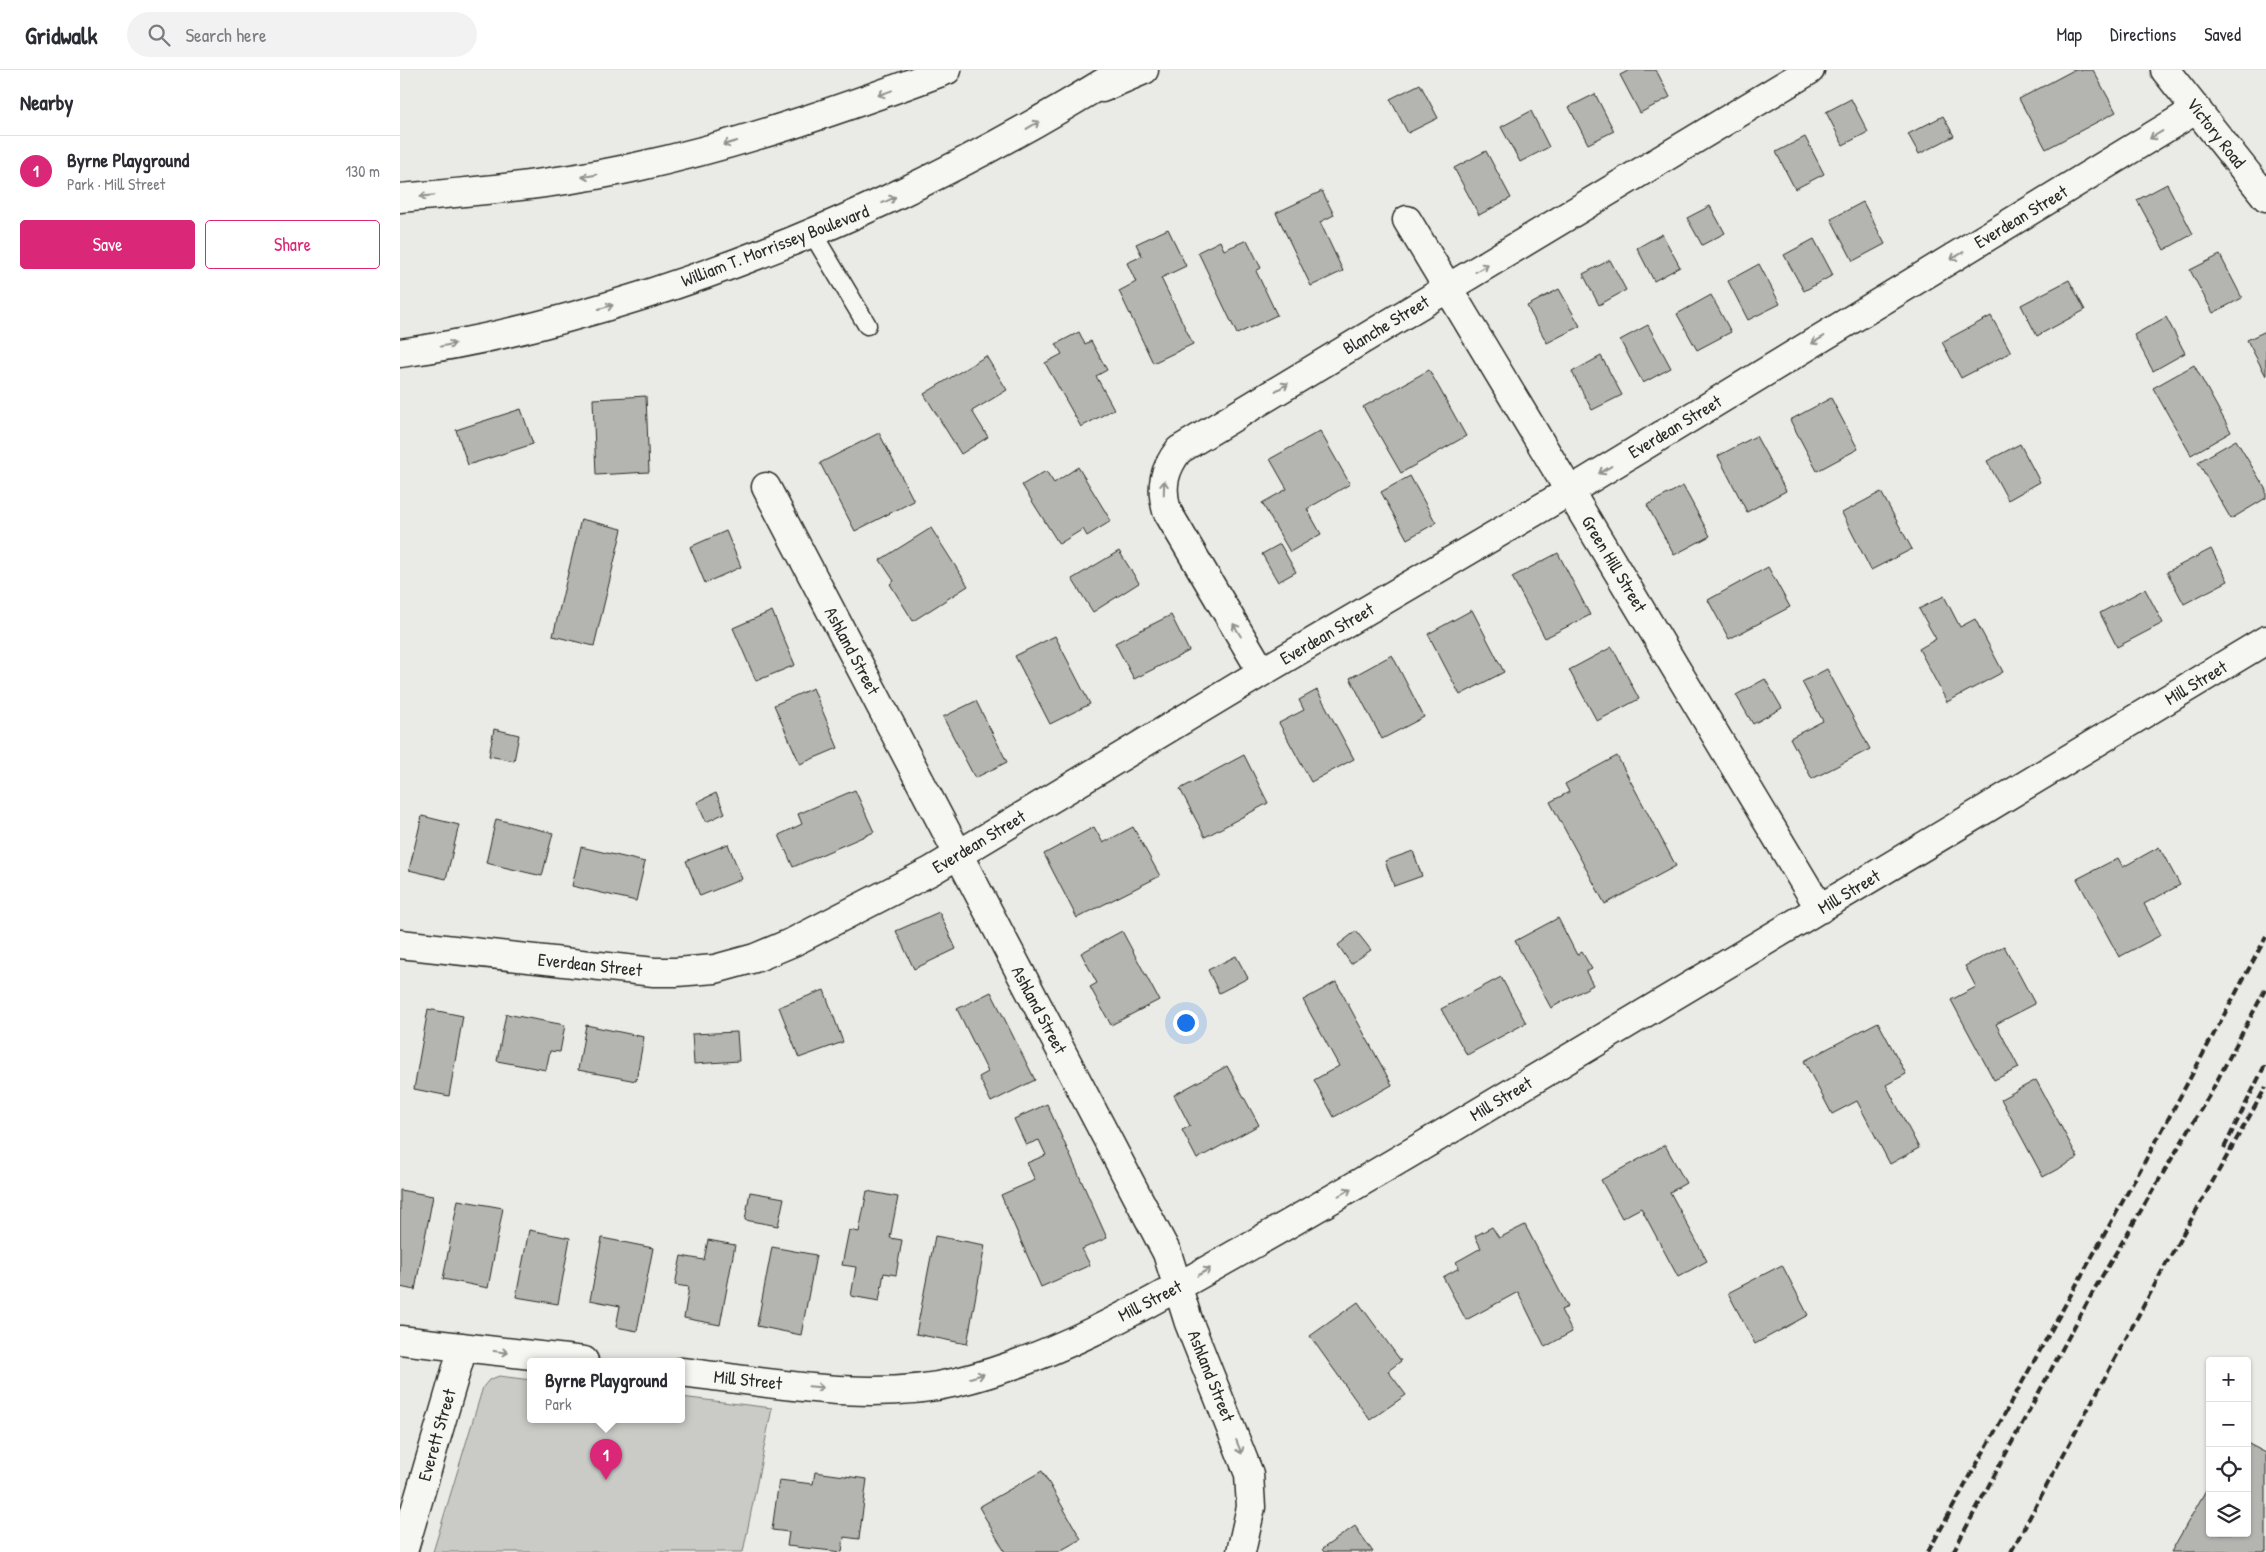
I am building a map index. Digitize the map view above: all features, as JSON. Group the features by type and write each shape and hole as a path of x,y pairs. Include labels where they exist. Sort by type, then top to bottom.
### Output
{"street":[{"path":"400,198 537,184 637,167 783,127 947,70"},
{"name":"William T. Morrissey Boulevard","path":"400,353 488,337 576,316 706,274 813,234 967,162 1124,70"},
{"path":"1082,96 1144,70"},
{"name":"Blanche Street","path":"1262,672 1169,516 1163,489 1166,469 1179,450 1810,70"},
{"name":"Victory Road","path":"2165,70 2266,197"},
{"name":"Everdean Street","path":"400,944 654,972 715,969 755,958 787,945 903,886 958,855 1262,672 1570,491 2197,109"},
{"name":"Green Hill Street","path":"1407,220 1820,909"},
{"name":"Ashland Street","path":"766,487 1167,1253 1189,1323 1249,1474 1251,1507 1241,1552"},
{"name":"Mill Street","path":"685,1372 846,1389 895,1390 940,1386 1030,1360 1073,1341 1179,1287 1383,1170 2266,640"},
{"path":"400,1340 558,1358"},
{"name":"Everett Street","path":"403,1552 463,1347"}],"lane":[{"path":"813,234 867,326"}],"shaded area":[{"path":"499,1376 527,1380 527,1423 685,1423 685,1397 772,1408 743,1552 433,1552 483,1387 489,1380"}],"building":[{"path":"1630,70 1656,70 1670,97 1640,113 1620,75"},
{"path":"2074,70 2093,70 2116,112 2046,149 2019,99"},
{"path":"1420,84 1438,118 1408,133 1390,99"},
{"path":"1595,94 1614,131 1588,144 1569,107"},
{"path":"1851,99 1868,132 1843,145 1826,112"},
{"path":"1531,111 1549,147 1520,162 1501,127"},
{"path":"1943,116 1954,136 1919,154 1908,134"},
{"path":"1805,137 1824,174 1795,189 1776,152"},
{"path":"1486,151 1511,198 1479,215 1454,168"},
{"path":"2167,184 2193,234 2164,250 2137,200"},
{"path":"1322,191 1334,215 1320,222 1343,271 1311,286 1276,213"},
{"path":"1863,202 1885,244 1853,261 1831,219"},
{"path":"1710,206 1725,233 1702,245 1687,218"},
{"path":"1168,229 1186,266 1161,278 1193,344 1153,363 1119,291 1136,282 1127,263 1142,256 1136,244"},
{"path":"1662,234 1680,267 1654,281 1637,248"},
{"path":"1814,239 1833,275 1804,291 1784,255"},
{"path":"1247,240 1261,268 1256,271 1277,315 1237,334 1198,252 1220,241 1224,250"},
{"path":"2220,255 2242,298 2213,313 2190,270"},
{"path":"1610,260 1626,290 1599,305 1583,274"},
{"path":"1759,264 1780,304 1748,320 1728,281"},
{"path":"2069,280 2085,310 2037,336 2021,305"},
{"path":"1559,289 1580,326 1547,343 1527,306"},
{"path":"1711,295 1731,332 1697,350 1677,314"},
{"path":"1991,316 2011,352 1961,378 1942,342"},
{"path":"2166,317 2185,353 2153,371 2134,335"},
{"path":"1648,325 1671,368 1643,383 1620,340"},
{"path":"2266,331 2266,376 2247,340"},
{"path":"1079,332 1085,344 1091,341 1107,370 1096,376 1114,409 1081,427 1045,363 1062,354 1056,344"},
{"path":"986,356 1007,390 972,411 988,437 961,454 924,394"},
{"path":"1601,356 1622,395 1592,410 1572,372"},
{"path":"2194,365 2231,432 2191,455 2153,388"},
{"path":"1429,370 1466,436 1401,473 1363,407"},
{"path":"646,396 649,472 596,475 593,399"},
{"path":"1831,398 1858,449 1817,471 1790,420"},
{"path":"521,409 533,444 468,465 456,430"},
{"path":"1320,431 1350,484 1307,509 1321,534 1290,552 1262,503 1287,489 1270,459"},
{"path":"879,433 914,501 855,531 820,463"},
{"path":"1756,436 1786,491 1747,512 1718,456"},
{"path":"2236,440 2266,490 2266,498 2231,519 2198,462"},
{"path":"2020,444 2040,482 2008,500 1987,461"},
{"path":"1078,467 1111,521 1087,536 1083,529 1059,544 1022,485 1046,471 1054,483"},
{"path":"1410,476 1436,523 1407,539 1381,492"},
{"path":"1683,486 1710,536 1674,555 1647,505"},
{"path":"1881,492 1912,549 1871,570 1842,513"},
{"path":"581,519 622,529 594,646 553,636"},
{"path":"931,528 968,586 913,621 890,584 894,581 880,560"},
{"path":"726,531 741,567 705,583 690,547"},
{"path":"1280,544 1296,572 1278,582 1262,554"},
{"path":"2211,549 2228,581 2184,604 2167,572"},
{"path":"1119,551 1139,583 1093,612 1072,579"},
{"path":"1558,553 1590,615 1545,638 1512,577"},
{"path":"1768,567 1790,607 1729,639 1708,600"},
{"path":"2145,589 2163,623 2117,647 2100,613"},
{"path":"1944,596 1960,627 1975,619 2003,672 1947,702 1919,649 1936,639 1919,609"},
{"path":"1472,610 1504,672 1460,695 1428,634"},
{"path":"772,611 795,665 756,681 733,628"},
{"path":"1171,615 1189,651 1134,679 1115,643"},
{"path":"1055,636 1090,704 1050,724 1015,656"},
{"path":"1612,647 1639,699 1597,721 1569,670"},
{"path":"1392,655 1424,717 1382,739 1350,678"},
{"path":"1827,669 1870,749 1812,779 1790,738 1823,721 1802,682"},
{"path":"1765,679 1782,708 1753,724 1736,695"},
{"path":"813,688 838,748 800,764 774,705"},
{"path":"1317,690 1354,759 1311,782 1279,723 1304,710 1299,700"},
{"path":"976,701 1007,762 975,778 943,717"},
{"path":"494,729 519,735 514,761 489,756"},
{"path":"1244,755 1268,803 1205,837 1180,789"},
{"path":"1617,756 1676,866 1605,904 1550,802 1569,792 1565,784"},
{"path":"855,790 874,832 793,867 779,835 802,824 798,814"},
{"path":"716,793 725,813 706,822 697,802"},
{"path":"422,816 459,825 446,879 409,870"},
{"path":"496,819 553,833 542,876 486,863"},
{"path":"1094,827 1103,843 1133,827 1160,876 1077,918 1044,854"},
{"path":"728,844 742,879 700,896 686,861"},
{"path":"581,847 645,862 636,901 572,886"},
{"path":"2159,847 2180,885 2144,904 2161,935 2119,957 2077,879 2118,858 2123,867"},
{"path":"1413,851 1422,876 1394,886 1385,861"},
{"path":"939,912 956,949 914,969 896,931"},
{"path":"1558,918 1577,955 1582,952 1592,969 1586,972 1593,985 1551,1008 1515,941"},
{"path":"1122,931 1159,1000 1111,1025 1090,987 1097,983 1081,953"},
{"path":"1356,931 1371,950 1351,964 1338,945"},
{"path":"2004,946 2035,1004 1996,1024 2019,1068 1994,1080 1951,1000 1976,987 1965,966"},
{"path":"1236,956 1248,978 1219,993 1208,970"},
{"path":"1501,977 1526,1023 1467,1055 1441,1009"},
{"path":"1336,982 1392,1085 1334,1117 1314,1080 1339,1066 1303,1000"},
{"path":"824,990 843,1042 799,1058 779,1007"},
{"path":"991,992 1035,1080 991,1102 979,1077 988,1072 957,1009"},
{"path":"428,1009 463,1016 449,1096 414,1089"},
{"path":"506,1014 565,1025 560,1052 550,1051 546,1070 497,1061"},
{"path":"1878,1022 1906,1074 1886,1085 1919,1148 1890,1164 1857,1101 1832,1114 1804,1061"},
{"path":"586,1025 644,1037 636,1081 578,1070"},
{"path":"737,1032 739,1061 694,1064 692,1034"},
{"path":"1227,1066 1259,1125 1197,1159 1182,1130 1190,1126 1174,1095"},
{"path":"2036,1080 2078,1158 2043,1177 2001,1099"},
{"path":"1047,1104 1107,1238 1082,1249 1090,1265 1041,1287 1001,1195 1035,1180 1027,1163 1046,1155 1039,1140 1026,1145 1014,1119"},
{"path":"1665,1145 1686,1183 1670,1192 1707,1261 1678,1277 1641,1208 1622,1218 1601,1180"},
{"path":"400,1190 433,1196 415,1290 400,1287"},
{"path":"867,1191 898,1197 890,1238 902,1240 896,1275 884,1273 879,1301 851,1296 856,1267 842,1265 849,1230 859,1232"},
{"path":"750,1192 784,1198 778,1226 745,1220"},
{"path":"458,1200 503,1208 488,1288 443,1279"},
{"path":"1525,1225 1568,1307 1561,1310 1572,1332 1545,1347 1518,1292 1466,1320 1443,1277 1459,1268 1456,1262 1481,1248 1475,1236 1492,1227 1499,1238"},
{"path":"529,1230 570,1238 558,1304 516,1297"},
{"path":"935,1236 985,1245 967,1344 916,1334"},
{"path":"602,1238 653,1248 637,1331 616,1327 620,1306 590,1300"},
{"path":"708,1240 735,1245 720,1325 684,1318 689,1287 675,1285 681,1256 704,1260"},
{"path":"772,1247 816,1255 801,1335 757,1326"},
{"path":"1782,1265 1808,1315 1755,1344 1728,1293"},
{"path":"1358,1302 1401,1361 1388,1371 1406,1395 1370,1420 1310,1336"},
{"path":"2251,1445 2266,1453 2266,1552 2171,1552 2206,1490 2206,1537 2251,1537"},
{"path":"1042,1471 1081,1539 1058,1552 1005,1552 979,1507"},
{"path":"815,1472 867,1479 859,1539 844,1537 842,1552 787,1546 789,1532 772,1530 779,1480 813,1484"},
{"path":"1355,1526 1373,1552 1324,1552 1322,1549"}],"railway":[{"path":"1928,1552 2159,1136 2266,937"},
{"path":"1953,1552 2095,1288 2210,1094 2266,988"},
{"path":"2224,1148 2266,1063"},
{"path":"2011,1552 2166,1264 2266,1087"}],"place":[{"name":"Byrne Playground","path":"606,1480"}]}
